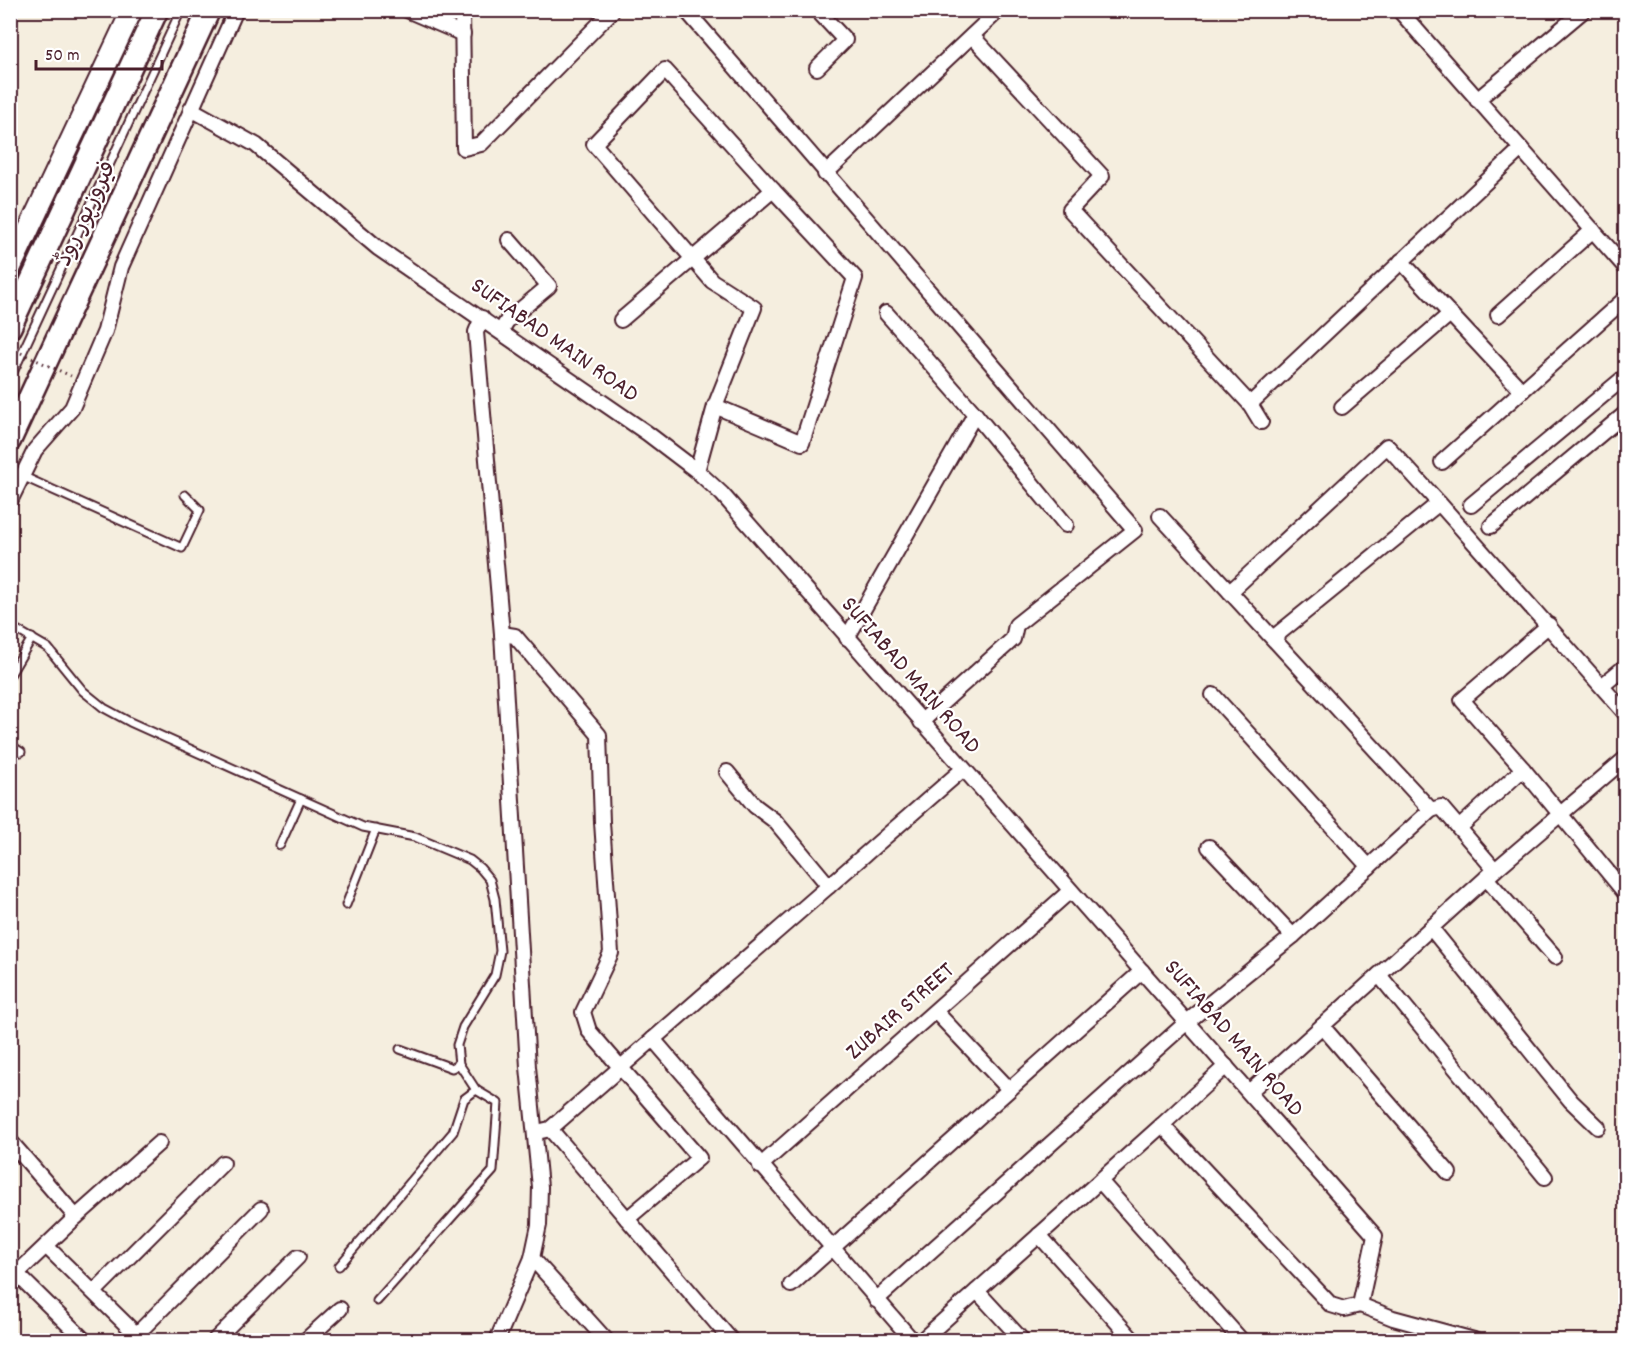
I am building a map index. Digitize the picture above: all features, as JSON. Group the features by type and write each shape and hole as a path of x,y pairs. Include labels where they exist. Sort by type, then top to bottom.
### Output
{"main road":[{"name":"فیروزپور روڈ","path":"10,327 157,10"},
{"name":"فیروزپور روڈ","path":"10,440 209,10"}],"street":[{"path":"10,269 132,10"},
{"path":"10,501 35,450 72,408 105,331 121,267 236,10"},
{"path":"407,10 463,34"},
{"path":"462,10 464,148 481,144 613,10"},
{"path":"686,10 825,174 1135,530 1016,625 1013,639 921,722"},
{"path":"817,10 845,40 817,68"},
{"path":"825,174 999,10"},
{"path":"1399,10 1626,268"},
{"path":"1477,100 1584,10"},
{"path":"972,36 1102,176 1070,210 1250,404 1261,422"},
{"path":"697,471 715,406 754,308 712,281 594,144 665,70 855,278 802,442 715,406"},
{"name":"SUFIABAD MAIN ROAD","path":"191,110 256,144 378,248 501,331 697,471 722,494 962,770 1375,1236 1360,1305"},
{"path":"1250,404 1521,149"},
{"path":"144,152 166,164"},
{"path":"621,320 694,260 773,190"},
{"path":"1498,315 1593,230"},
{"path":"501,331 507,321 549,286 509,240"},
{"path":"1401,261 1521,391"},
{"path":"1442,462 1626,298"},
{"path":"886,313 975,414 1066,525"},
{"path":"1342,406 1450,314"},
{"path":"482,318 476,332 502,634 528,1067 543,1131 538,1225 532,1258 497,1341"},
{"path":"1471,505 1626,376"},
{"path":"1491,526 1626,413"},
{"path":"846,638 975,414"},
{"path":"1230,592 1387,446 1603,685 1626,714"},
{"path":"1273,638 1439,503"},
{"path":"1160,516 1431,810"},
{"path":"1549,625 1461,700 1523,769 1626,894"},
{"path":"502,634 514,636 599,735 611,953 583,1012 589,1031 699,1158 627,1219"},
{"path":"1603,685 1626,666"},
{"path":"1213,695 1369,867"},
{"path":"1249,1092 1491,874 1626,758"},
{"path":"1459,828 1523,769"},
{"path":"543,1131 653,1040 962,770"},
{"path":"727,772 755,806 775,821 829,886"},
{"path":"876,1300 1187,1022 1293,936 1431,810 1441,807 1459,828 1555,957"},
{"path":"1209,847 1293,936"},
{"name":"ZUBAIR STREET","path":"760,1166 1070,891"},
{"path":"1431,928 1571,1101 1598,1127"},
{"path":"791,1285 1142,971"},
{"path":"1379,975 1545,1177"},
{"path":"936,1012 1010,1089"},
{"path":"1322,1026 1449,1173"},
{"path":"653,1040 912,1341"},
{"path":"922,1341 1226,1066"},
{"path":"1162,1125 1331,1305 1344,1309 1360,1305 1393,1318 1474,1341"},
{"path":"543,1131 627,1219 731,1341"},
{"path":"10,1141 76,1217"},
{"path":"84,1341 14,1277 76,1217 159,1143"},
{"path":"94,1292 223,1162"},
{"path":"1100,1181 1241,1341"},
{"path":"46,1246 139,1338 261,1209"},
{"path":"1039,1235 1133,1341"},
{"path":"215,1341 298,1257"},
{"path":"532,1258 606,1341"},
{"path":"977,1291 1022,1341"},
{"path":"306,1341 340,1309"}],"lane":[{"path":"10,379 181,10"},
{"path":"22,477 182,548 200,510 185,495"},
{"path":"10,626 48,648 83,691 105,708 363,828 415,837 470,860 490,880 495,899 500,951 495,975 463,1027 457,1045 459,1064 476,1090 498,1102 493,1171 377,1301"},
{"path":"10,675 32,638"},
{"path":"10,746 21,752"},
{"path":"280,845 301,799"},
{"path":"346,905 376,829"},
{"path":"400,1049 452,1068 459,1064"},
{"path":"339,1266 453,1132 464,1099 476,1090"}],"path":[{"path":"10,348 71,376"}]}
